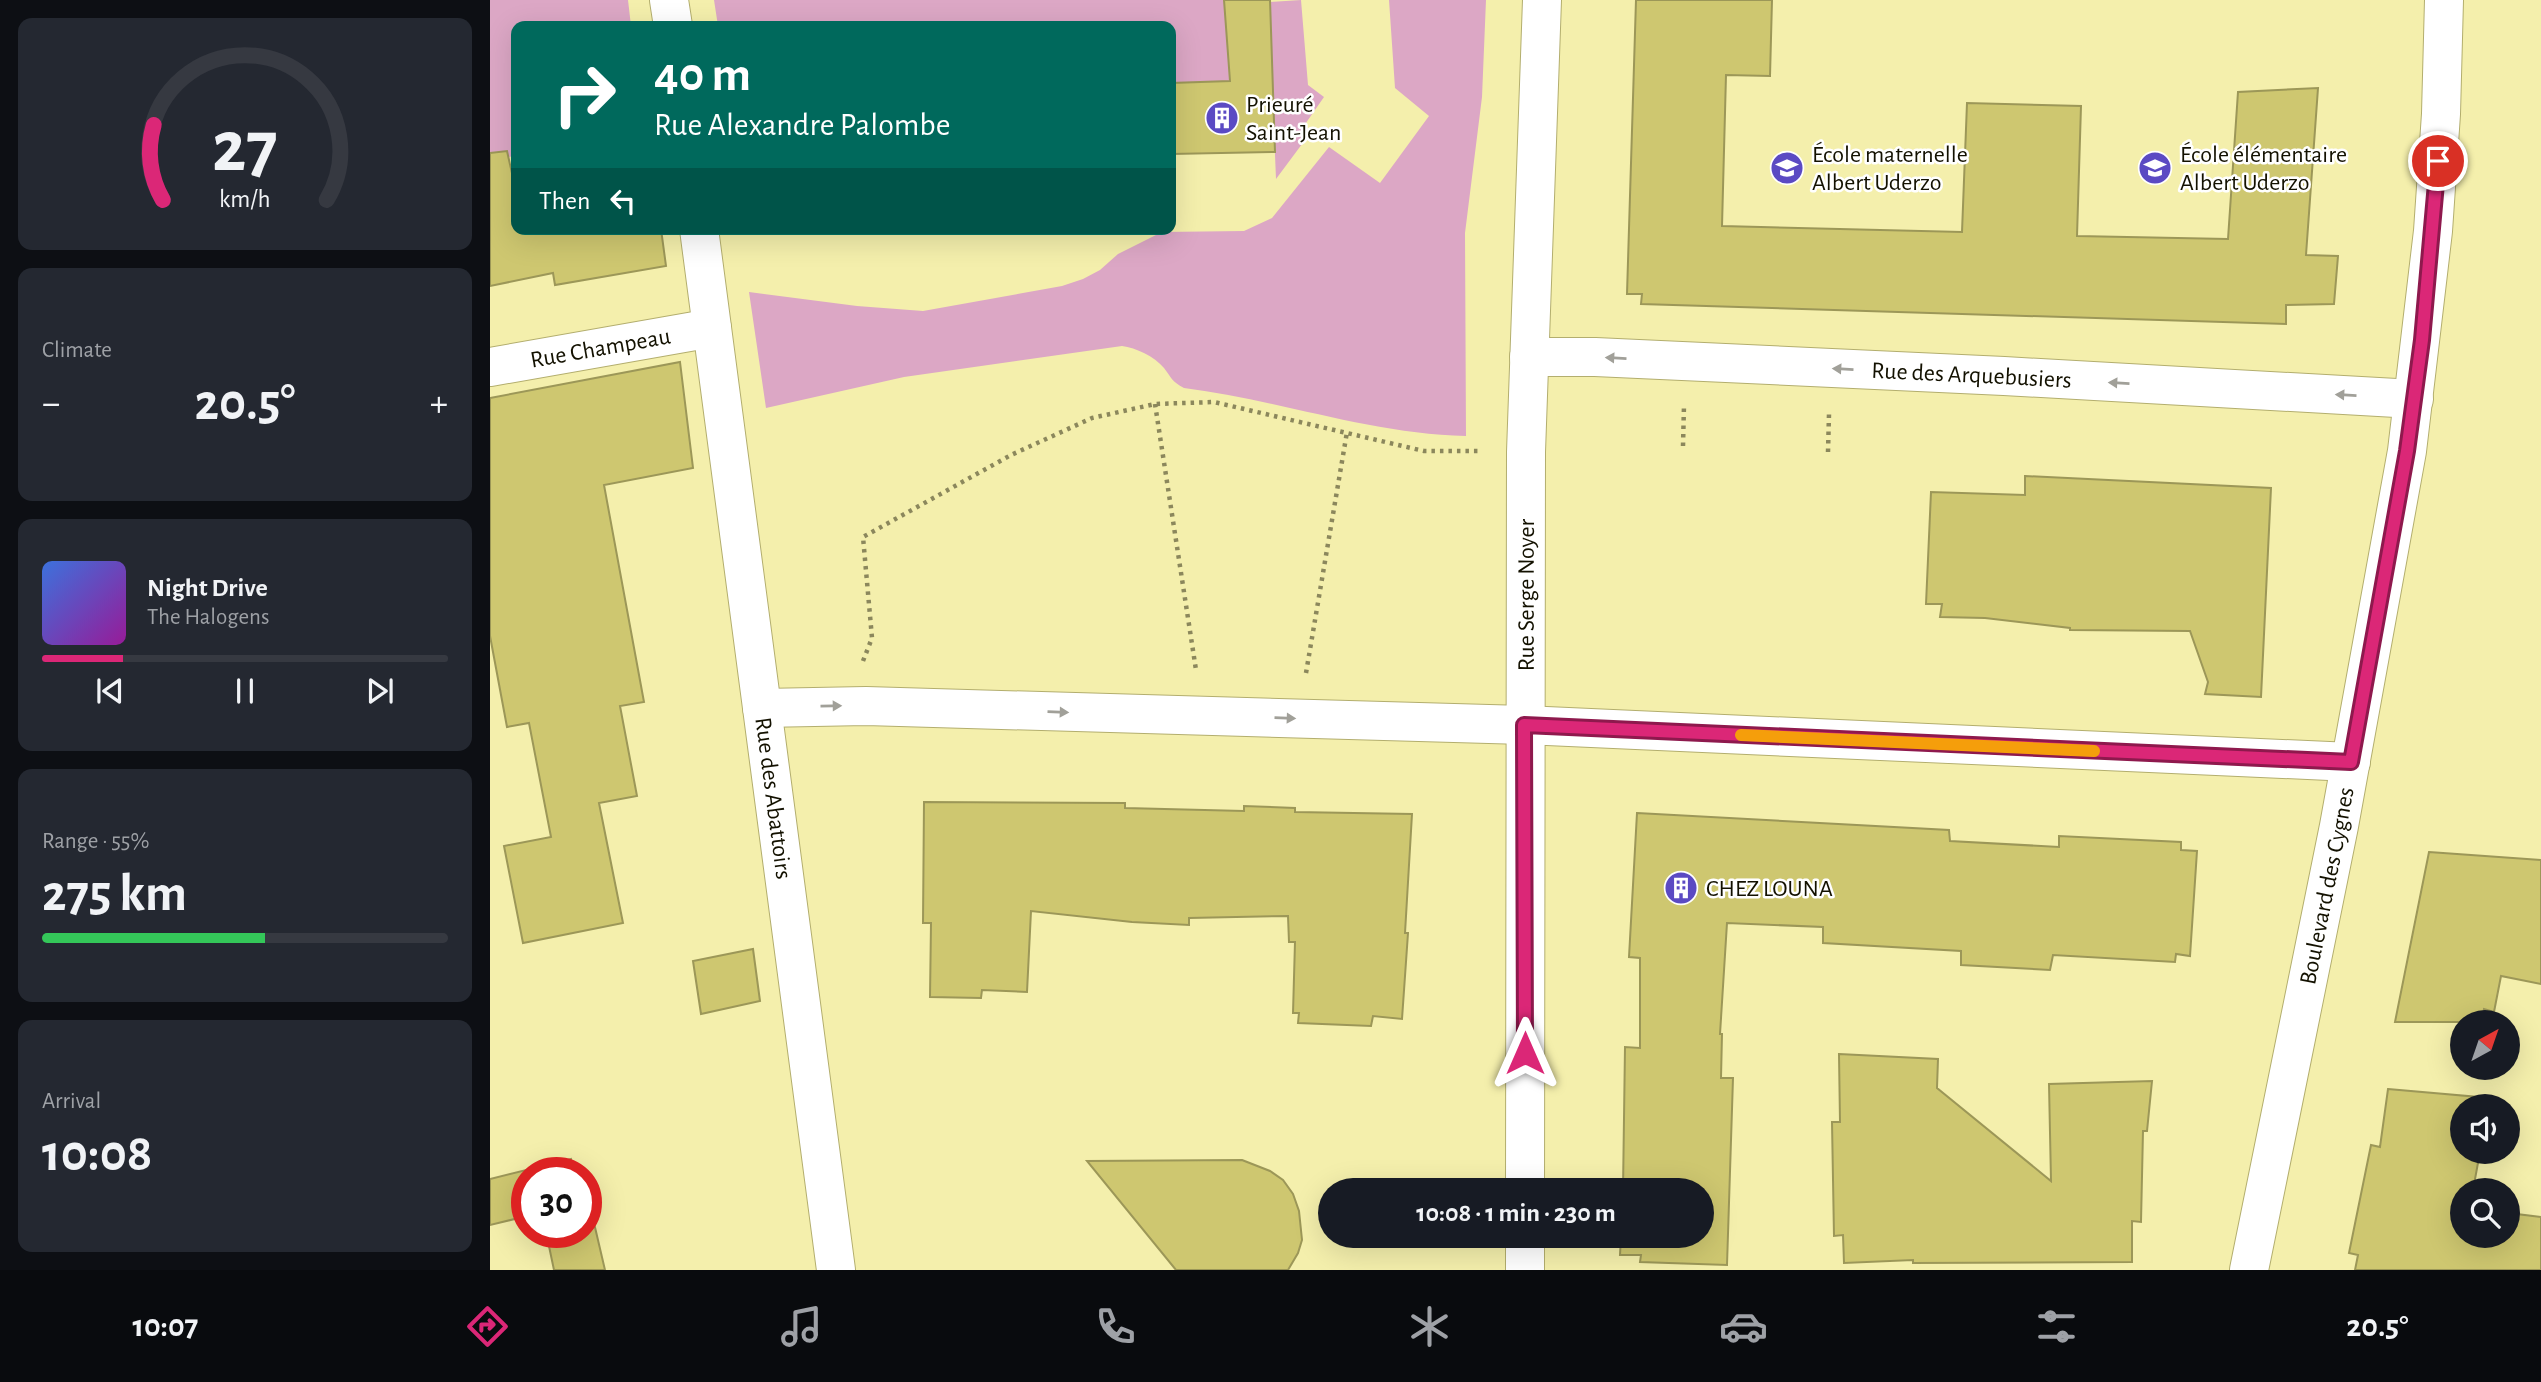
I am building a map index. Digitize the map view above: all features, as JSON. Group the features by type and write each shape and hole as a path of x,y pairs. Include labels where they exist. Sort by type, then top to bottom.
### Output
{"street":[{"path":"669,0 672,21"},
{"name":"Rue Serge Noyer","path":"1525,1178 1524,725 1528,357 1542,0"},
{"name":"Boulevard des Cygnes","path":"2249,1270 2351,762 2407,451 2433,231 2441,114 2444,0"},
{"name":"Rue des Abattoirs","path":"700,235 836,1270"},
{"name":"Rue Champeau","path":"490,366 712,328"},
{"name":"Rue des Arquebusiers","path":"1528,357 1595,357 2004,376 2414,399"},
{"path":"762,708 866,706 1524,725 2351,762"},
{"path":"1525,1248 1525,1270"}],"path":[{"path":"874,667 861,666 872,638 863,537 1011,456 1092,418 1155,404 1214,402 1424,450 1527,452"},
{"path":"1155,404 1197,676"},
{"path":"1306,675 1347,432"}],"shaded area":[{"path":"490,0 628,0 630,21 511,21 511,157 490,159"},
{"path":"714,0 1224,0 1225,5 1301,0 1308,85 1324,97 1301,130 1308,136 1276,179 1270,34 1232,81 1176,83 1176,21 717,21"},
{"path":"1389,0 1486,0 1482,97 1465,233 1466,436 1395,429 1184,388 1150,356 1122,346 904,377 766,408 749,292 857,306 923,311 1062,286 1100,270 1118,254 1156,235 1176,235 1176,232 1244,231 1272,218 1329,147 1380,183 1429,116 1395,88"}],"building":[{"name":"Prieuré Saint-Jean","path":"1224,0 1270,0 1275,152 1176,154 1176,83 1230,81"},
{"path":"1636,0 1772,0 1770,76 1726,75 1722,226 1962,232 1967,103 2081,106 2077,236 2228,239 2238,92 2318,88 2306,255 2338,256 2334,304 2286,305 2286,324 1641,304 1642,294 1627,294"},
{"path":"507,151 511,169 511,235 662,235 666,266 555,285 553,273 490,286 490,153"},
{"path":"680,362 693,468 604,485 644,702 620,706 637,796 599,803 623,923 523,943 504,846 551,837 529,723 507,727 490,636 490,398"},
{"path":"2025,476 2271,488 2261,697 2205,694 2208,682 2190,631 2070,630 1985,618 1940,617 1942,604 1926,604 1931,492 2025,495"},
{"path":"924,802 1125,803 1125,808 1244,811 1244,806 1295,808 1295,812 1412,814 1402,1019 1373,1016 1371,1026 1298,1023 1299,1013 1293,1013 1295,942 1289,942 1288,916 1189,918 1189,925 1031,911 1027,992 982,990 981,998 930,997 931,923 923,923"},
{"path":"1637,813 1949,830 1950,841 2059,847 2059,836 2181,842 2181,850 2197,851 2190,956 2176,954 2175,962 2053,955 2050,970 1961,965 1961,951 1823,943 1823,927 1727,923 1720,1034 1721,1078 1733,1078 1727,1265 1640,1262 1641,1255 1620,1255 1620,1248 1714,1248 1714,1178 1623,1178 1625,1047 1640,1048 1640,958 1629,957"},
{"path":"2429,852 2541,860 2541,984 2501,976 2494,1010 2450,1010 2450,1022 2395,1022"},
{"path":"753,949 760,1001 701,1014 693,961"},
{"path":"1839,1054 1938,1059 1937,1088 2051,1181 2049,1084 2152,1081 2147,1131 2143,1131 2141,1222 2132,1221 2132,1262 1913,1263 1913,1260 1844,1263 1843,1235 1834,1236 1832,1122 1840,1122"},
{"path":"2388,1089 2450,1094 2450,1164 2478,1164 2475,1178 2450,1178 2450,1248 2520,1248 2520,1214 2541,1217 2541,1270 2355,1270 2358,1255 2349,1253 2371,1145 2380,1147"},
{"path":"1242,1160 1270,1171 1283,1180 1293,1194 1299,1211 1302,1240 1288,1270 1176,1270 1087,1161"},
{"path":"511,1174 511,1220 490,1225 490,1179"},
{"path":"549,1248 600,1248 605,1270 554,1270"}],"slow traffic":[{"path":"1741,735 2094,751"}],"place":[{"name":"Prieuré Saint-Jean","path":"1222,118"},
{"name":"École maternelle Albert Uderzo","path":"1787,168"},
{"name":"École élémentaire Albert Uderzo","path":"2155,168"},
{"name":"CHEZ LOUNA","path":"1681,888"}],"route":[{"path":"1525,1053 1524,725 2351,762 2407,451 2422,340 2438,161"}]}
